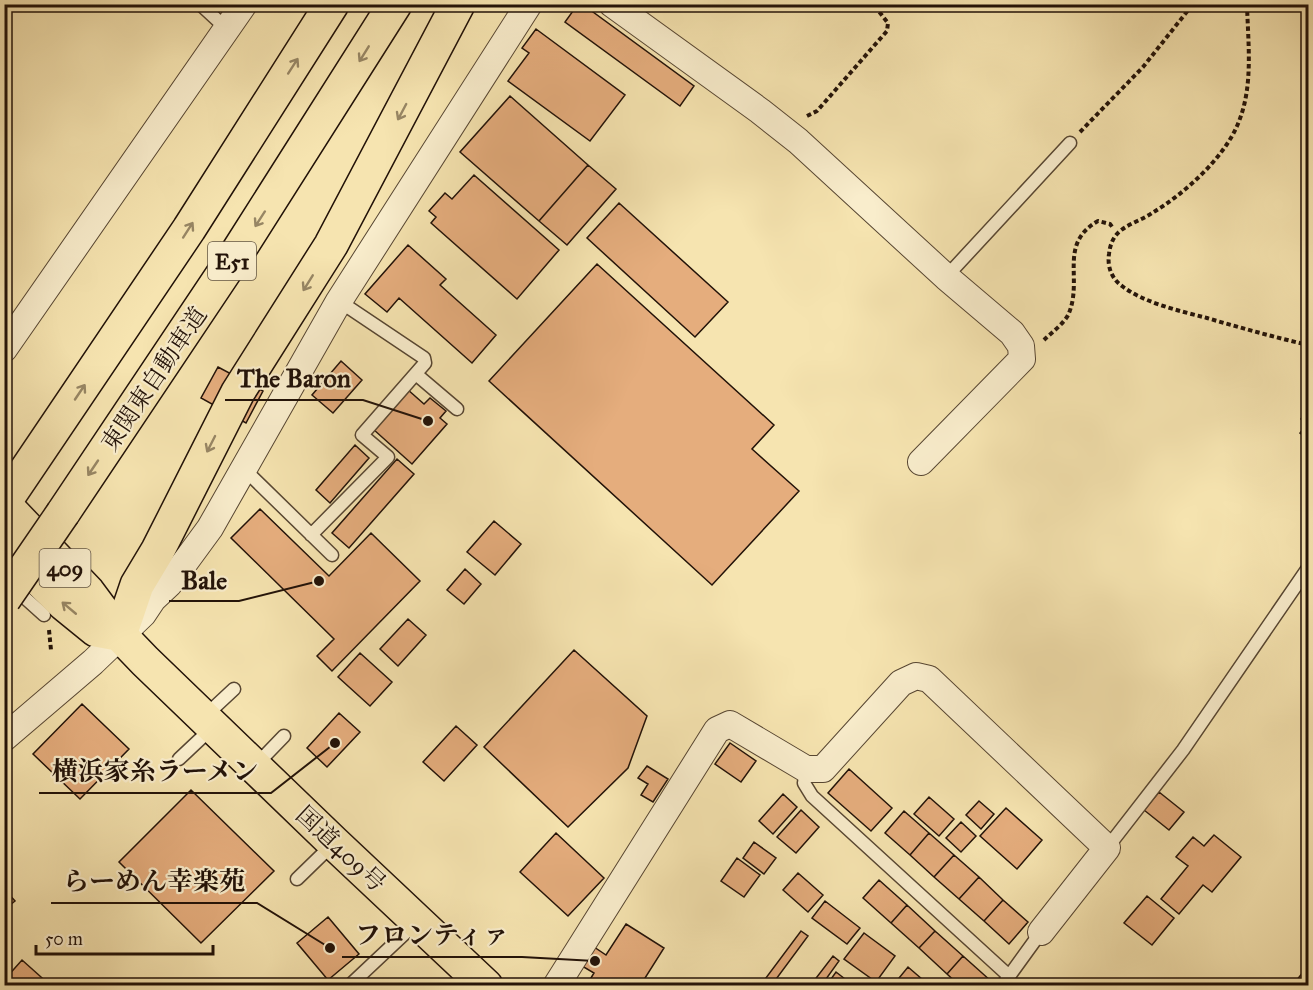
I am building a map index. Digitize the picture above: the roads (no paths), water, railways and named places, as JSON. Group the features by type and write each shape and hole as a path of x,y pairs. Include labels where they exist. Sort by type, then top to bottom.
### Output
{"highway":[{"name":"E51","path":"4,504 189,229 332,4"},
{"name":"東関東自動車道","path":"4,599 237,253 395,4"},
{"path":"120,635 137,585 158,550 238,392 331,245 458,4"},
{"name":"国道409号","path":"4,504 88,592 120,635 334,843 486,986"},
{"name":"国道409号","path":"4,545 64,604 96,630 120,635"}],"street":[{"path":"4,350 244,4"},
{"path":"4,738 93,662 142,614 153,599 169,584 210,528 339,300 530,4"},
{"path":"612,4 798,141 946,277 1012,333 1022,346 1022,359 921,462"},
{"path":"556,986 717,730 730,724 806,770 823,769 900,683 916,676 929,679 1107,848 1041,932"}],"lane":[{"path":"200,4 227,29"},
{"path":"946,277 1070,143"},
{"path":"311,535 388,457 362,435 417,375 425,363 424,358 339,300"},
{"path":"417,375 457,409"},
{"path":"244,469 332,555"},
{"path":"1107,848 1183,750 1308,568"},
{"path":"4,579 44,615"},
{"path":"179,759 234,689"},
{"path":"254,766 284,736"},
{"path":"806,770 804,783 812,796 1005,981 1041,932"},
{"path":"297,879 334,843"},
{"path":"349,986 417,921"}],"place":[{"name":"The Baron","path":"428,421"},
{"name":"Bale","path":"319,581"},
{"name":"横浜家糸ラーメン","path":"335,743"},
{"name":"らーめん幸楽苑","path":"330,948"},
{"name":"フロンティァ","path":"595,961"}]}
